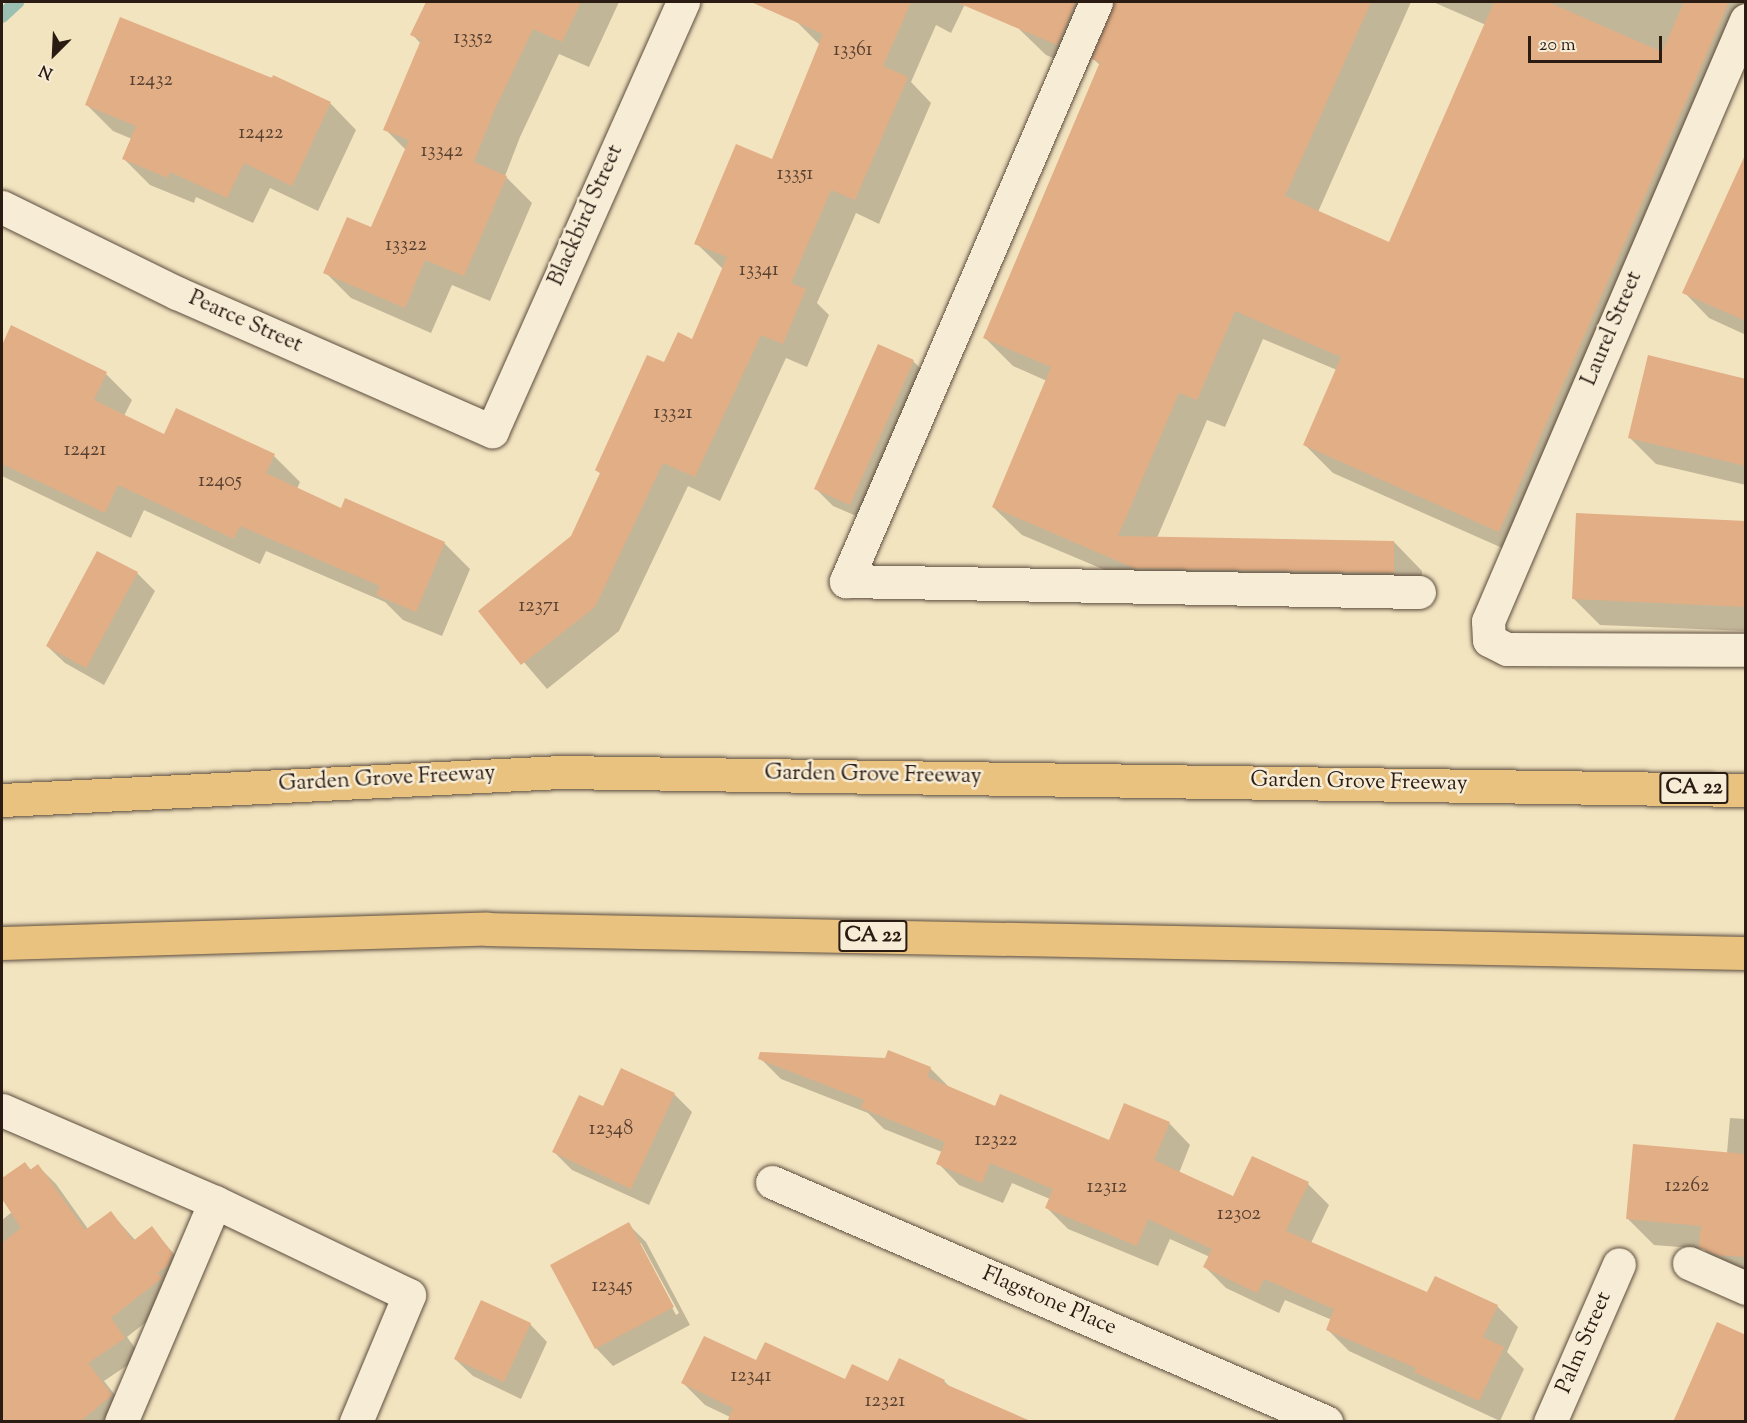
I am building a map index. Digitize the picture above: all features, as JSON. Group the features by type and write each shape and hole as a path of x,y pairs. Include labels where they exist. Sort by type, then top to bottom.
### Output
{"highway":[{"name":"Garden Grove Freeway","path":"2,800 560,772 1746,790"},
{"path":"1643,787 1746,778"},
{"name":"CA 22","path":"2,943 487,929 1746,953"}],"street":[{"name":"Blackbird Street","path":"492,431 683,2"},
{"path":"1096,2 846,581 1419,592"},
{"name":"Laurel Street","path":"1746,20 1488,621 1489,640 1507,650 1746,650"},
{"name":"Pearce Street","path":"2,207 177,293 492,431"},
{"path":"2,1110 215,1202 409,1295 356,1422"},
{"name":"Flagstone Place","path":"772,1182 1326,1422"},
{"path":"121,1422 215,1202"},
{"path":"1689,1263 1746,1288"},
{"name":"Palm Street","path":"1550,1422 1619,1264"}],"building":[{"path":"426,2 581,2 562,42 533,29 494,111 474,162 507,176 464,276 425,260 405,308 323,273 347,217 371,227 409,140 383,130 421,40 410,35"},
{"path":"751,2 911,2 883,66 908,77 855,200 831,190 791,283 806,289 783,344 761,335 695,477 663,463 595,607 521,665 478,611 571,536 600,473 595,470 647,355 664,362 678,332 692,339 727,257 694,244 736,144 772,159 823,34"},
{"path":"956,2 1076,2 1057,45"},
{"path":"1114,2 1371,2 1285,196 1389,242 1494,2 1548,2 1662,52 1684,2 1729,2 1499,532 1303,445 1341,357 1235,311 1197,400 1179,393 1118,536 1394,541 1394,573 1134,568 992,507 1051,367 983,338 1100,62 1092,59"},
{"path":"120,17 272,78 273,75 331,102 292,186 244,163 227,198 170,172 168,178 122,159 136,126 85,105"},
{"path":"1746,153 1746,321 1682,293"},
{"path":"11,325 107,372 94,400 164,434 176,408 275,454 266,473 341,508 345,498 445,542 416,612 376,595 380,586 240,526 234,539 118,485 105,513 2,464 2,345"},
{"path":"878,344 914,360 850,505 814,489"},
{"path":"1648,355 1746,379 1746,466 1628,438"},
{"path":"1576,513 1746,521 1746,607 1572,599"},
{"path":"97,551 138,572 86,668 46,646"},
{"path":"888,1050 931,1067 927,1077 995,1106 1000,1094 1109,1140 1124,1103 1170,1122 1154,1160 1233,1196 1252,1156 1309,1182 1286,1231 1427,1292 1435,1276 1498,1305 1483,1337 1504,1347 1479,1401 1414,1372 1416,1368 1326,1330 1334,1309 1264,1279 1257,1293 1203,1267 1212,1249 1148,1219 1137,1246 1045,1208 1053,1189 990,1163 982,1183 936,1164 945,1142 861,1108 864,1100 758,1059 760,1052 885,1058"},
{"path":"621,1068 675,1093 631,1189 552,1152 579,1095 603,1106"},
{"path":"1633,1144 1746,1154 1746,1257 1717,1255 1699,1247 1701,1226 1626,1219"},
{"path":"25,1162 30,1170 38,1164 85,1230 111,1211 133,1241 152,1226 173,1254 167,1266 157,1273 162,1278 111,1318 125,1338 88,1363 112,1395 80,1422 2,1422 2,1243 21,1228 2,1199 2,1178"},
{"path":"629,1222 674,1307 595,1349 550,1265"},
{"path":"481,1300 531,1323 504,1382 454,1359"},
{"path":"1717,1322 1746,1335 1746,1422 1673,1422"},
{"path":"704,1336 756,1360 765,1342 845,1379 852,1364 888,1381 899,1358 945,1380 943,1383 1033,1422 727,1422 733,1408 681,1383"}],"waterway":[{"path":"2,16 17,2"}]}
